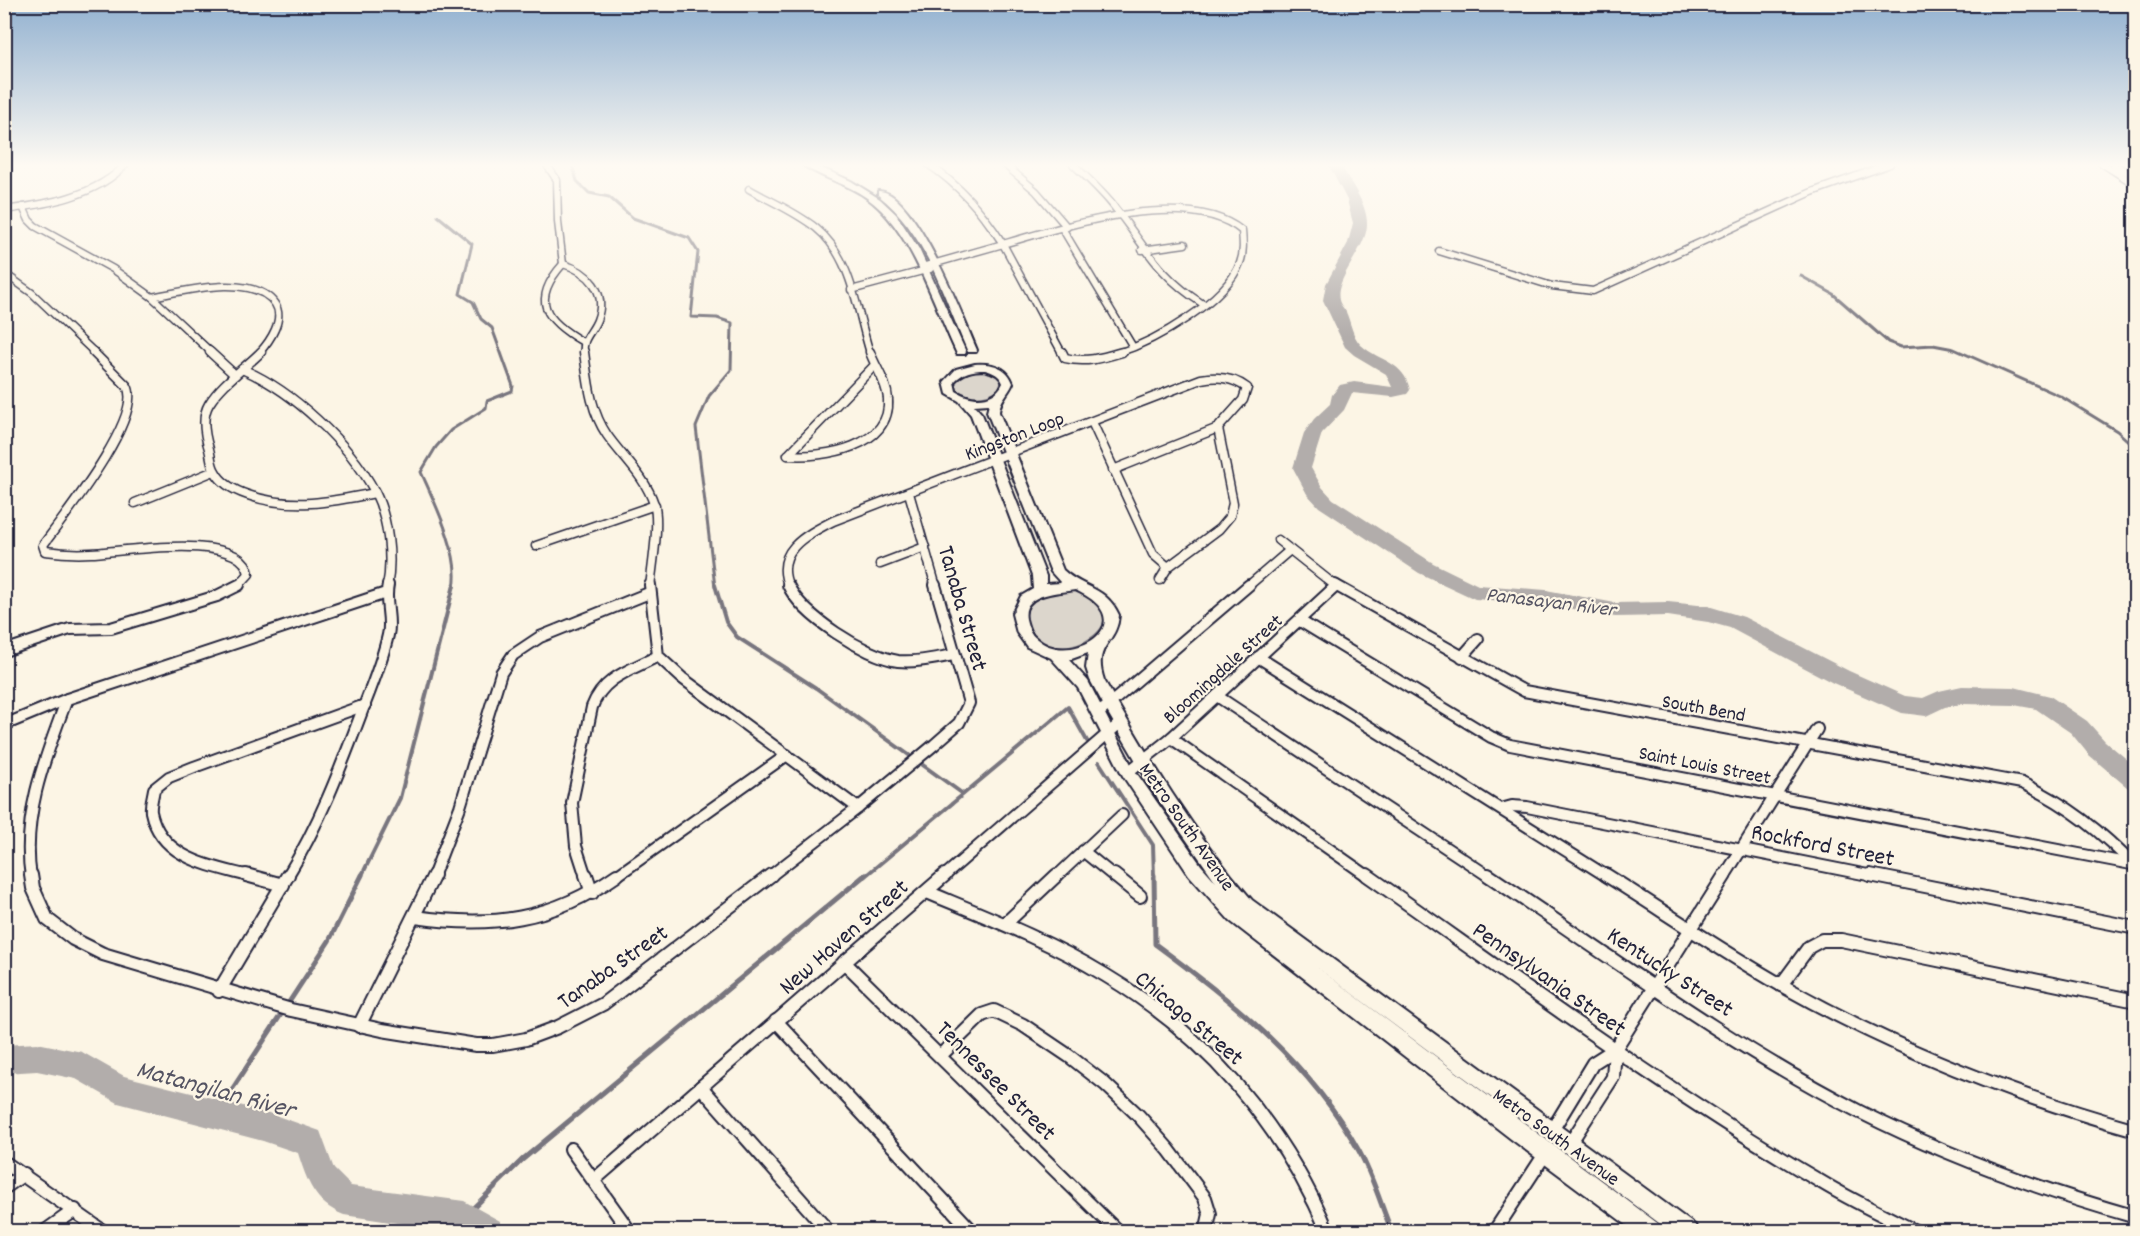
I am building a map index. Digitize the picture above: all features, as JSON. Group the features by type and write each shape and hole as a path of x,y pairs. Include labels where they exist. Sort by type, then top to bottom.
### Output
{"street":[{"path":"31,222 113,269 152,297 239,372 263,378 290,396 322,425 354,462 375,493 385,524 390,574 386,593 389,632 365,705 310,839 219,991"},
{"path":"558,222 563,264"},
{"path":"805,222 825,236 834,247 851,290 874,366 886,389 888,413 885,423 874,434 838,450 814,457 788,455 874,366"},
{"path":"896,222 912,243 962,354 963,370"},
{"path":"910,222 924,240 973,352 985,367"},
{"path":"988,222 1003,244 1065,358 1071,362 1092,362 1155,337 1223,289 1239,268 1244,255 1242,231 1230,222"},
{"path":"1060,222 1133,347"},
{"path":"851,290 1003,244 1089,222"},
{"path":"1124,222 1142,250 1181,291 1203,304"},
{"path":"1439,251 1552,286 1593,291 1746,222"},
{"path":"1142,250 1185,244"},
{"path":"563,264 552,274 546,284 543,295 545,305 550,320 558,328 583,342"},
{"path":"563,264 577,268 587,275 594,284 601,301 597,320 583,342 591,403 601,424 636,469 655,505 655,541 649,593 658,656 682,678 858,808"},
{"path":"4,273 16,279 47,306 60,323 98,359 118,373 130,389 130,403 104,459 44,546 45,551 70,553 168,548 213,549 225,551 244,561 249,568 249,574 237,587 217,596 111,628 70,629 4,651"},
{"path":"152,297 239,286 267,292 273,298 279,315 275,328 262,350 208,405 204,416 214,471 234,490 280,505 313,506 375,493"},
{"path":"964,400 980,402 995,398 1006,390 1008,380 1000,372 985,367 963,370 951,378 948,385 951,392 964,400 976,414 1039,576 1040,591 1059,586 1074,586"},
{"name":"Kingston Loop","path":"954,655 917,661 894,660 863,648 819,621 792,594 786,581 786,558 790,549 798,539 823,526 1201,379 1222,376 1240,382 1246,388 1247,395 1238,407 1221,421 1218,428"},
{"name":"Metro South Avenue","path":"995,398 993,412 1057,572 1074,586 1095,593 1110,609 1110,628 1096,645 1093,668 1105,708 1128,772 1195,870 1236,916 1653,1232"},
{"path":"1092,422 1153,554 1168,567"},
{"path":"1113,471 1218,428 1233,503 1230,516 1219,529 1168,567 1160,580"},
{"path":"135,503 214,471"},
{"name":"Tanaba Street","path":"67,699 39,776 30,820 30,860 34,890 44,914 62,932 94,950 219,991 359,1026 476,1045 520,1042 564,1025 603,1004 858,808 959,723 969,702 909,493"},
{"path":"536,546 655,505"},
{"name":"South Bend","path":"1278,540 1336,586 1512,686 1539,695 2022,783 2051,798 2106,840 2134,866"},
{"path":"880,564 925,548"},
{"path":"1105,708 1290,550"},
{"name":"Bloomingdale Street","path":"1128,772 1171,738 1336,586"},
{"name":"Metro South Avenue","path":"1040,591 1028,598 1021,608 1018,624 1028,641 1039,648 1054,652 1105,708"},
{"path":"4,725 67,699 386,593"},
{"path":"359,1026 415,917 446,846 499,677 512,656 530,642 649,593"},
{"name":"Saint Louis Street","path":"1300,621 1491,737 1510,745 2134,866"},
{"path":"1462,657 1478,639"},
{"path":"1054,652 1076,652 1096,645"},
{"path":"592,893 576,846 572,803 592,707 597,693 609,681 658,656"},
{"path":"1258,657 1781,985 1844,1020 1960,1074 2025,1097 2136,1130"},
{"name":"Kentucky Street","path":"1217,696 1655,986 1774,1063 1832,1096 1909,1134 1981,1165 2050,1191 2136,1217"},
{"path":"284,885 189,860 171,846 158,829 151,811 154,789 169,777 194,767 365,705"},
{"name":"Metro South Avenue","path":"1114,728 1142,762 1209,861 1246,905 1688,1232"},
{"name":"New Haven Street","path":"594,1180 1114,728"},
{"path":"1494,1232 1547,1153 1551,1132 1593,1063 1615,1049 1817,729"},
{"name":"Pennsylvania Street","path":"1171,738 1615,1049 1743,1134 1819,1181 1917,1232"},
{"path":"415,917 456,923 513,920 550,910 592,893 787,755"},
{"name":"Rockford Street","path":"1501,809 1512,806 1527,807 2136,928"},
{"path":"1005,924 1122,815"},
{"path":"1083,851 1140,896"},
{"name":"Chicago Street","path":"927,892 1005,924 1079,960 1128,989 1161,1013 1205,1051 1232,1079 1291,1155 1308,1186 1328,1232"},
{"path":"1781,985 1809,947 1822,940 1841,940 2136,1001"},
{"name":"Tennessee Street","path":"844,962 941,1055 1118,1232"},
{"path":"941,1055 981,1015 994,1011 1031,1030 1081,1063 1124,1100 1157,1133 1204,1197 1211,1212 1206,1232"},
{"path":"776,1021 973,1232"},
{"path":"1547,1153 1569,1145 1613,1077 1615,1049"},
{"path":"701,1087 829,1232"},
{"path":"572,1149 630,1232"},
{"path":"4,1162 104,1232"},
{"path":"4,1188 24,1174"},
{"path":"44,1232 75,1210"}],"shaded area":[{"path":"980,370 998,376 1001,382 999,389 978,396 968,395 958,390 955,384 959,377"},
{"path":"1075,590 1096,601 1104,614 1102,626 1092,637 1078,644 1062,648 1045,645 1028,629 1024,618 1027,609 1037,597 1043,594"}],"waterway":[{"path":"445,222 472,244 460,294 473,302 481,319 492,328 513,386 512,391 487,401 486,408 451,430 436,447 421,472 450,544 454,560 454,587"},
{"path":"643,222 689,238 698,252 691,317 717,318 732,323 731,370 709,396 696,427 715,587"},
{"name":"Panasayan River","path":"1360,222 1359,233 1334,284 1331,300 1351,344 1360,352 1392,370 1397,375 1401,390 1384,392 1354,387 1346,389 1340,395 1338,406 1316,428 1310,438 1302,468 1314,490 1326,503 1426,568 1475,592 1546,597 1615,610 1668,609 1708,614 1737,622 1841,677 1902,704 1926,707 1939,700 1962,695 2014,696 2042,702 2063,714 2079,727 2097,748 2136,781"},
{"path":"1801,276 1833,294 1888,342 1901,347 1933,345 1954,349 2060,396 2117,431 2136,448"},
{"path":"361,877 400,798 454,585"},
{"path":"715,585 726,622 737,637 816,688 963,794"},
{"path":"864,877 1068,707 1087,741"},
{"path":"1099,762 1153,845 1154,877"},
{"path":"464,1217 522,1160 865,875"},
{"path":"1154,875 1155,944 1242,1012 1269,1037 1318,1090 1359,1151 1392,1232"},
{"path":"216,1114 329,941 361,877"},
{"name":"Matangilan River","path":"4,1059 37,1057 82,1066 118,1089 263,1126 309,1142 322,1179 344,1200 464,1217 489,1232"}]}
